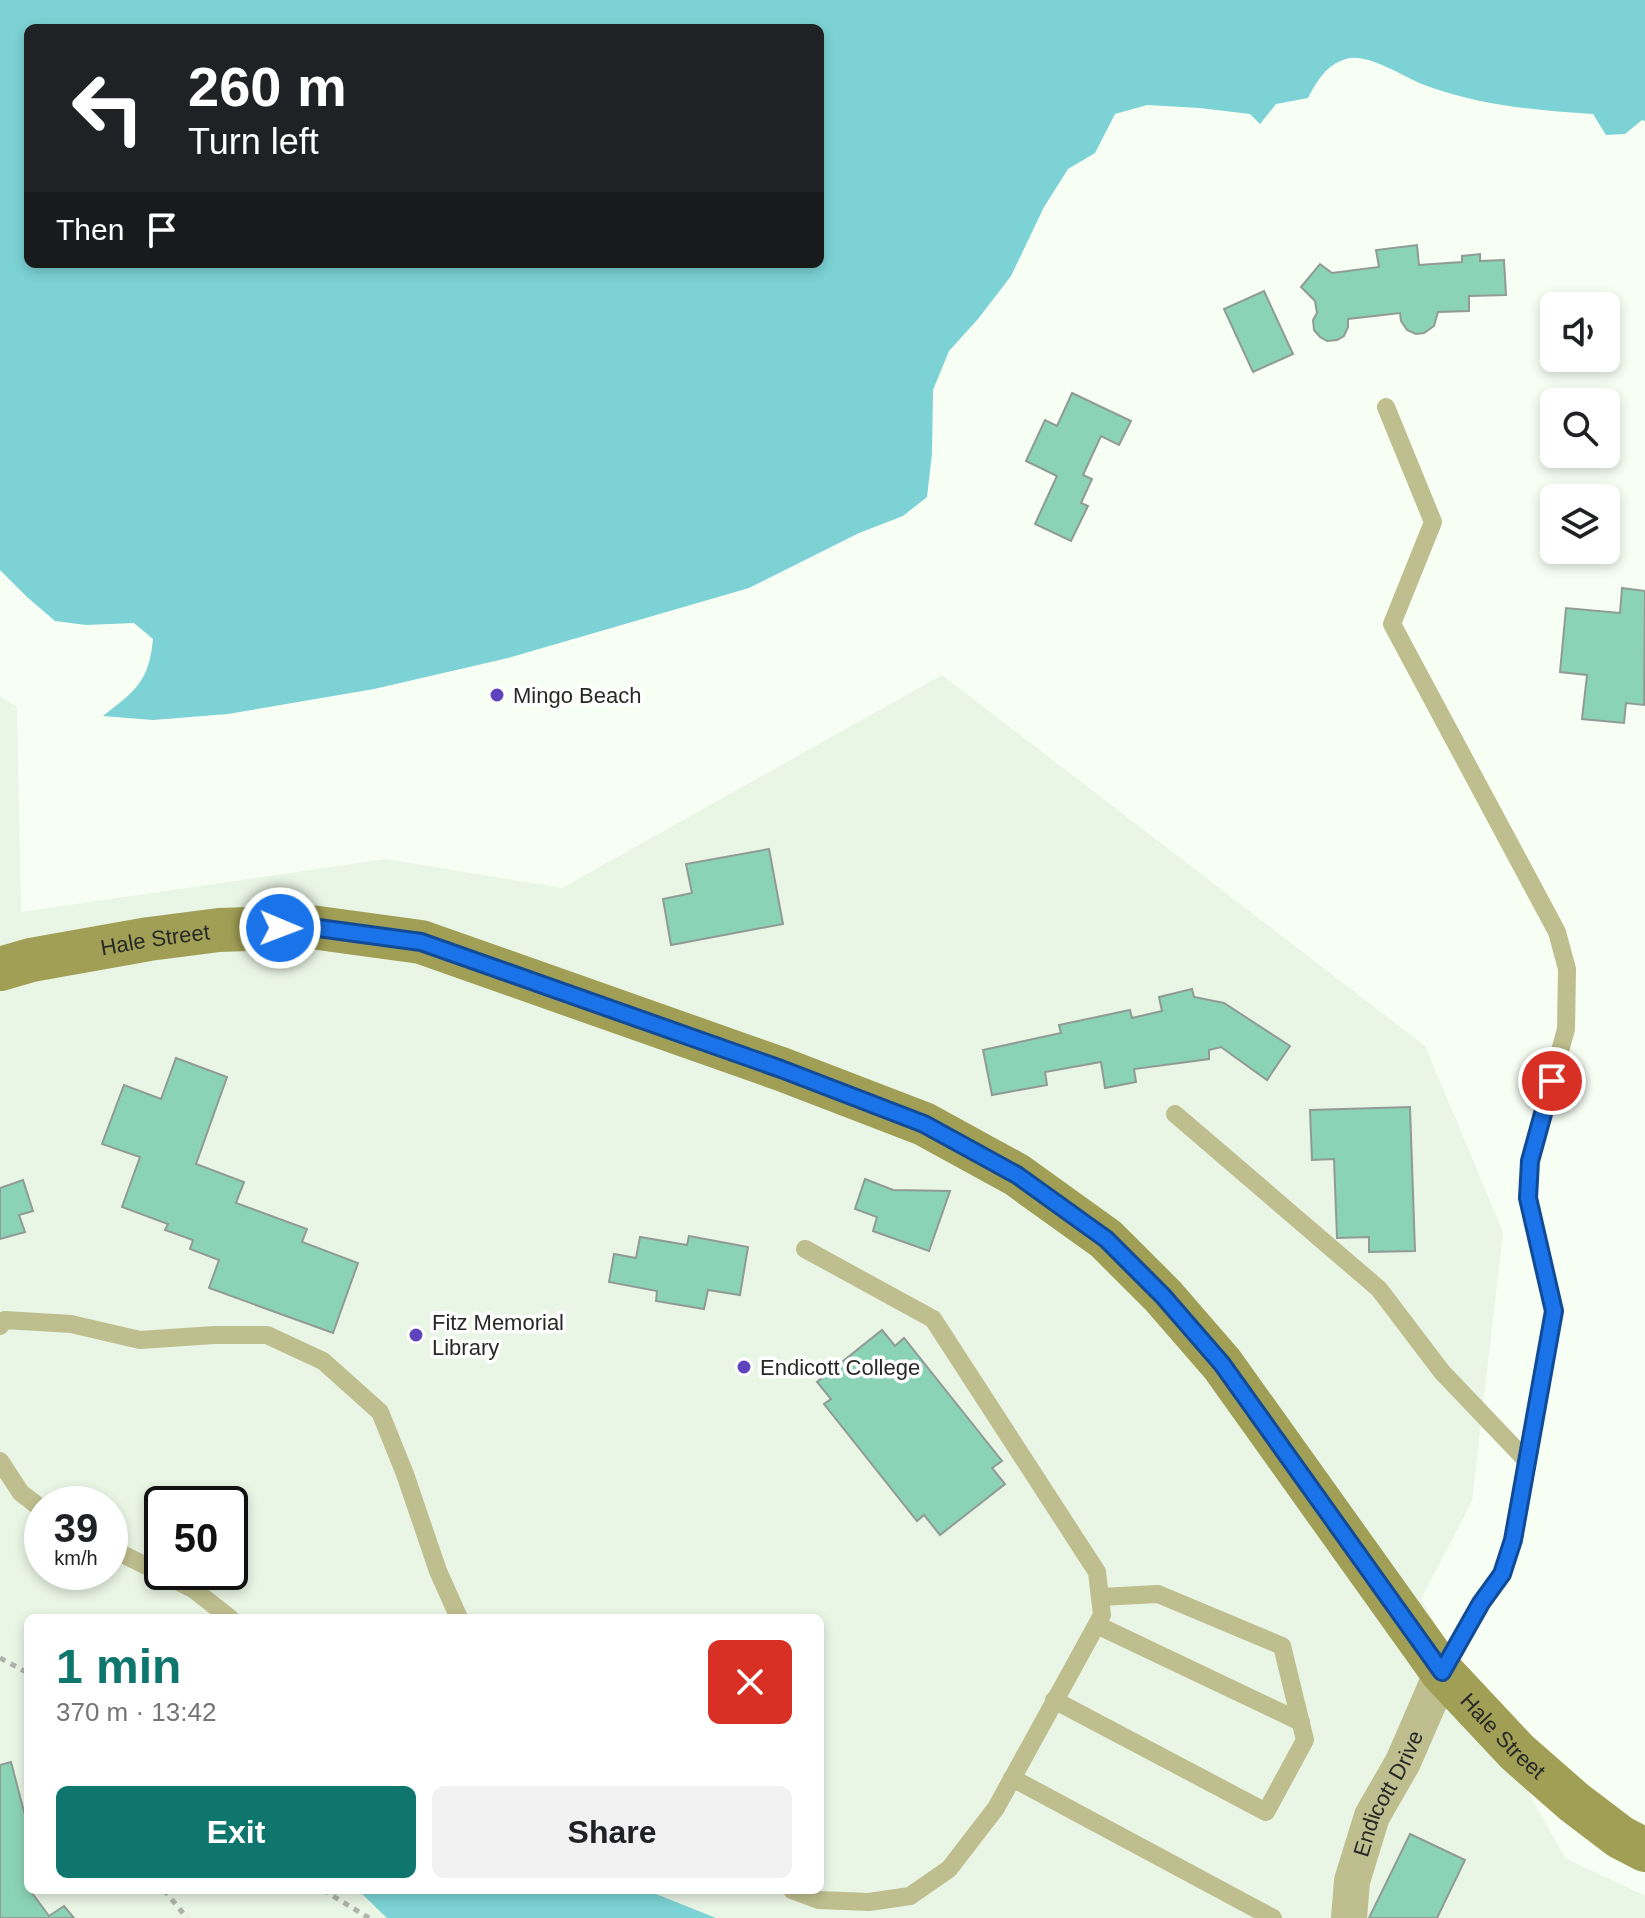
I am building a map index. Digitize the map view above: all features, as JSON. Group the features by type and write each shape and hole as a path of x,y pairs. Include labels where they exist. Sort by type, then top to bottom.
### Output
{"main road":[{"name":"Hale Street","path":"0,969 149,939 219,930 311,927 421,942 781,1069 924,1124 1017,1175 1106,1239 1163,1296 1222,1364 1442,1672 1517,1752 1574,1802 1620,1837 1645,1850"}],"street":[{"name":"Endicott Drive","path":"1349,1918 1352,1881 1372,1816 1403,1762 1442,1672"}],"lane":[{"path":"1386,407 1433,522 1392,624 1557,932 1567,969 1566,1029 1530,1161 1528,1198 1554,1311 1513,1540 1502,1574 1481,1603 1442,1672"},
{"path":"1175,1114 1379,1289 1442,1372 1527,1461"},
{"path":"803,1894 819,1900 869,1902 910,1896 949,1869 996,1808 1102,1615 1097,1572 933,1319 805,1249"},
{"path":"0,1326 5,1320 71,1324 140,1340 267,1335 323,1361 380,1412 438,1571 457,1614"},
{"path":"0,1461 24,1495"},
{"path":"128,1557 193,1589 225,1614"},
{"path":"1054,1700 1266,1812 1305,1740 1282,1646 1158,1594 1100,1597"},
{"path":"1097,1625 1301,1722"},
{"path":"1012,1778 1273,1918"}],"path":[{"path":"0,1658 24,1671"},
{"path":"167,1894 187,1918"},
{"path":"330,1894 369,1918"}],"shaded area":[{"name":"Endicott College","path":"942,675 1425,1046 1503,1232 1472,1501 1421,1599 1565,1858 1645,1896 1645,1918 0,1918 0,696 17,707 21,912 386,859 562,888"}],"water":[{"path":"0,0 1645,0 1645,121 1642,120 1625,134 1606,135 1593,114 1489,103 1427,86 1376,63 1355,58 1346,59 1328,69 1308,98 1276,104 1260,124 1250,114 1200,108 1147,105 1115,114 1095,153 1068,169 1044,207 1011,276 949,351 933,390 932,453 927,497 903,516 859,533 749,588 508,658 374,689 228,714 153,720 103,716 124,699 144,676 153,639 134,623 86,625 55,621 0,570"},
{"path":"362,1894 656,1894 716,1918 387,1918"}],"building":[{"path":"1417,245 1419,265 1462,262 1462,256 1480,254 1480,261 1504,260 1506,295 1469,296 1469,311 1438,312 1434,326 1424,333 1407,330 1400,313 1348,319 1344,336 1327,341 1320,337 1314,330 1313,320 1317,313 1315,301 1301,287 1320,264 1332,273 1379,267 1376,250"},
{"path":"1264,291 1293,354 1253,372 1224,309"},
{"path":"1072,393 1131,421 1119,445 1101,436 1083,475 1092,479 1081,503 1088,506 1071,541 1035,524 1057,476 1026,461 1045,420 1057,426"},
{"path":"1622,588 1645,591 1644,705 1626,703 1624,723 1582,719 1587,675 1560,672 1566,608 1620,613"},
{"path":"769,849 783,924 671,945 663,899 692,893 686,864"},
{"path":"1192,989 1194,997 1224,1003 1290,1046 1267,1080 1221,1047 1209,1050 1209,1059 1134,1069 1136,1082 1105,1088 1101,1062 1045,1072 1047,1085 992,1095 983,1050 1061,1033 1059,1025 1130,1010 1132,1018 1162,1011 1159,997"},
{"path":"176,1058 227,1077 196,1164 244,1182 236,1203 307,1229 302,1242 358,1263 333,1333 209,1288 219,1260 190,1249 193,1240 165,1230 168,1224 122,1207 140,1157 102,1144 124,1085 161,1099"},
{"path":"1410,1107 1415,1251 1369,1252 1369,1237 1337,1238 1334,1159 1312,1160 1310,1110"},
{"path":"865,1179 893,1190 950,1191 929,1251 873,1231 877,1217 855,1209"},
{"path":"23,1180 33,1211 19,1215 25,1232 0,1239 0,1188"},
{"path":"689,1236 748,1247 740,1295 708,1290 704,1309 656,1301 657,1291 609,1282 614,1254 636,1258 640,1237 687,1245"},
{"path":"882,1330 895,1346 904,1338 1002,1461 992,1468 1005,1484 940,1535 924,1515 917,1521 824,1404 831,1399 817,1382"},
{"path":"11,1762 24,1812 24,1894 33,1894 49,1916 64,1906 74,1918 0,1918 0,1765"},
{"path":"1410,1834 1465,1860 1437,1918 1369,1918"}],"place":[{"name":"Mingo Beach","path":"497,695"},
{"name":"Fitz Memorial Library","path":"416,1335"},
{"name":"Endicott College","path":"744,1367"}],"route":[{"path":"280,928 311,927 421,942 781,1069 924,1124 1017,1175 1106,1239 1163,1296 1222,1364 1442,1672 1481,1603 1502,1574 1513,1540 1554,1311 1528,1198 1530,1161 1552,1081"}]}
